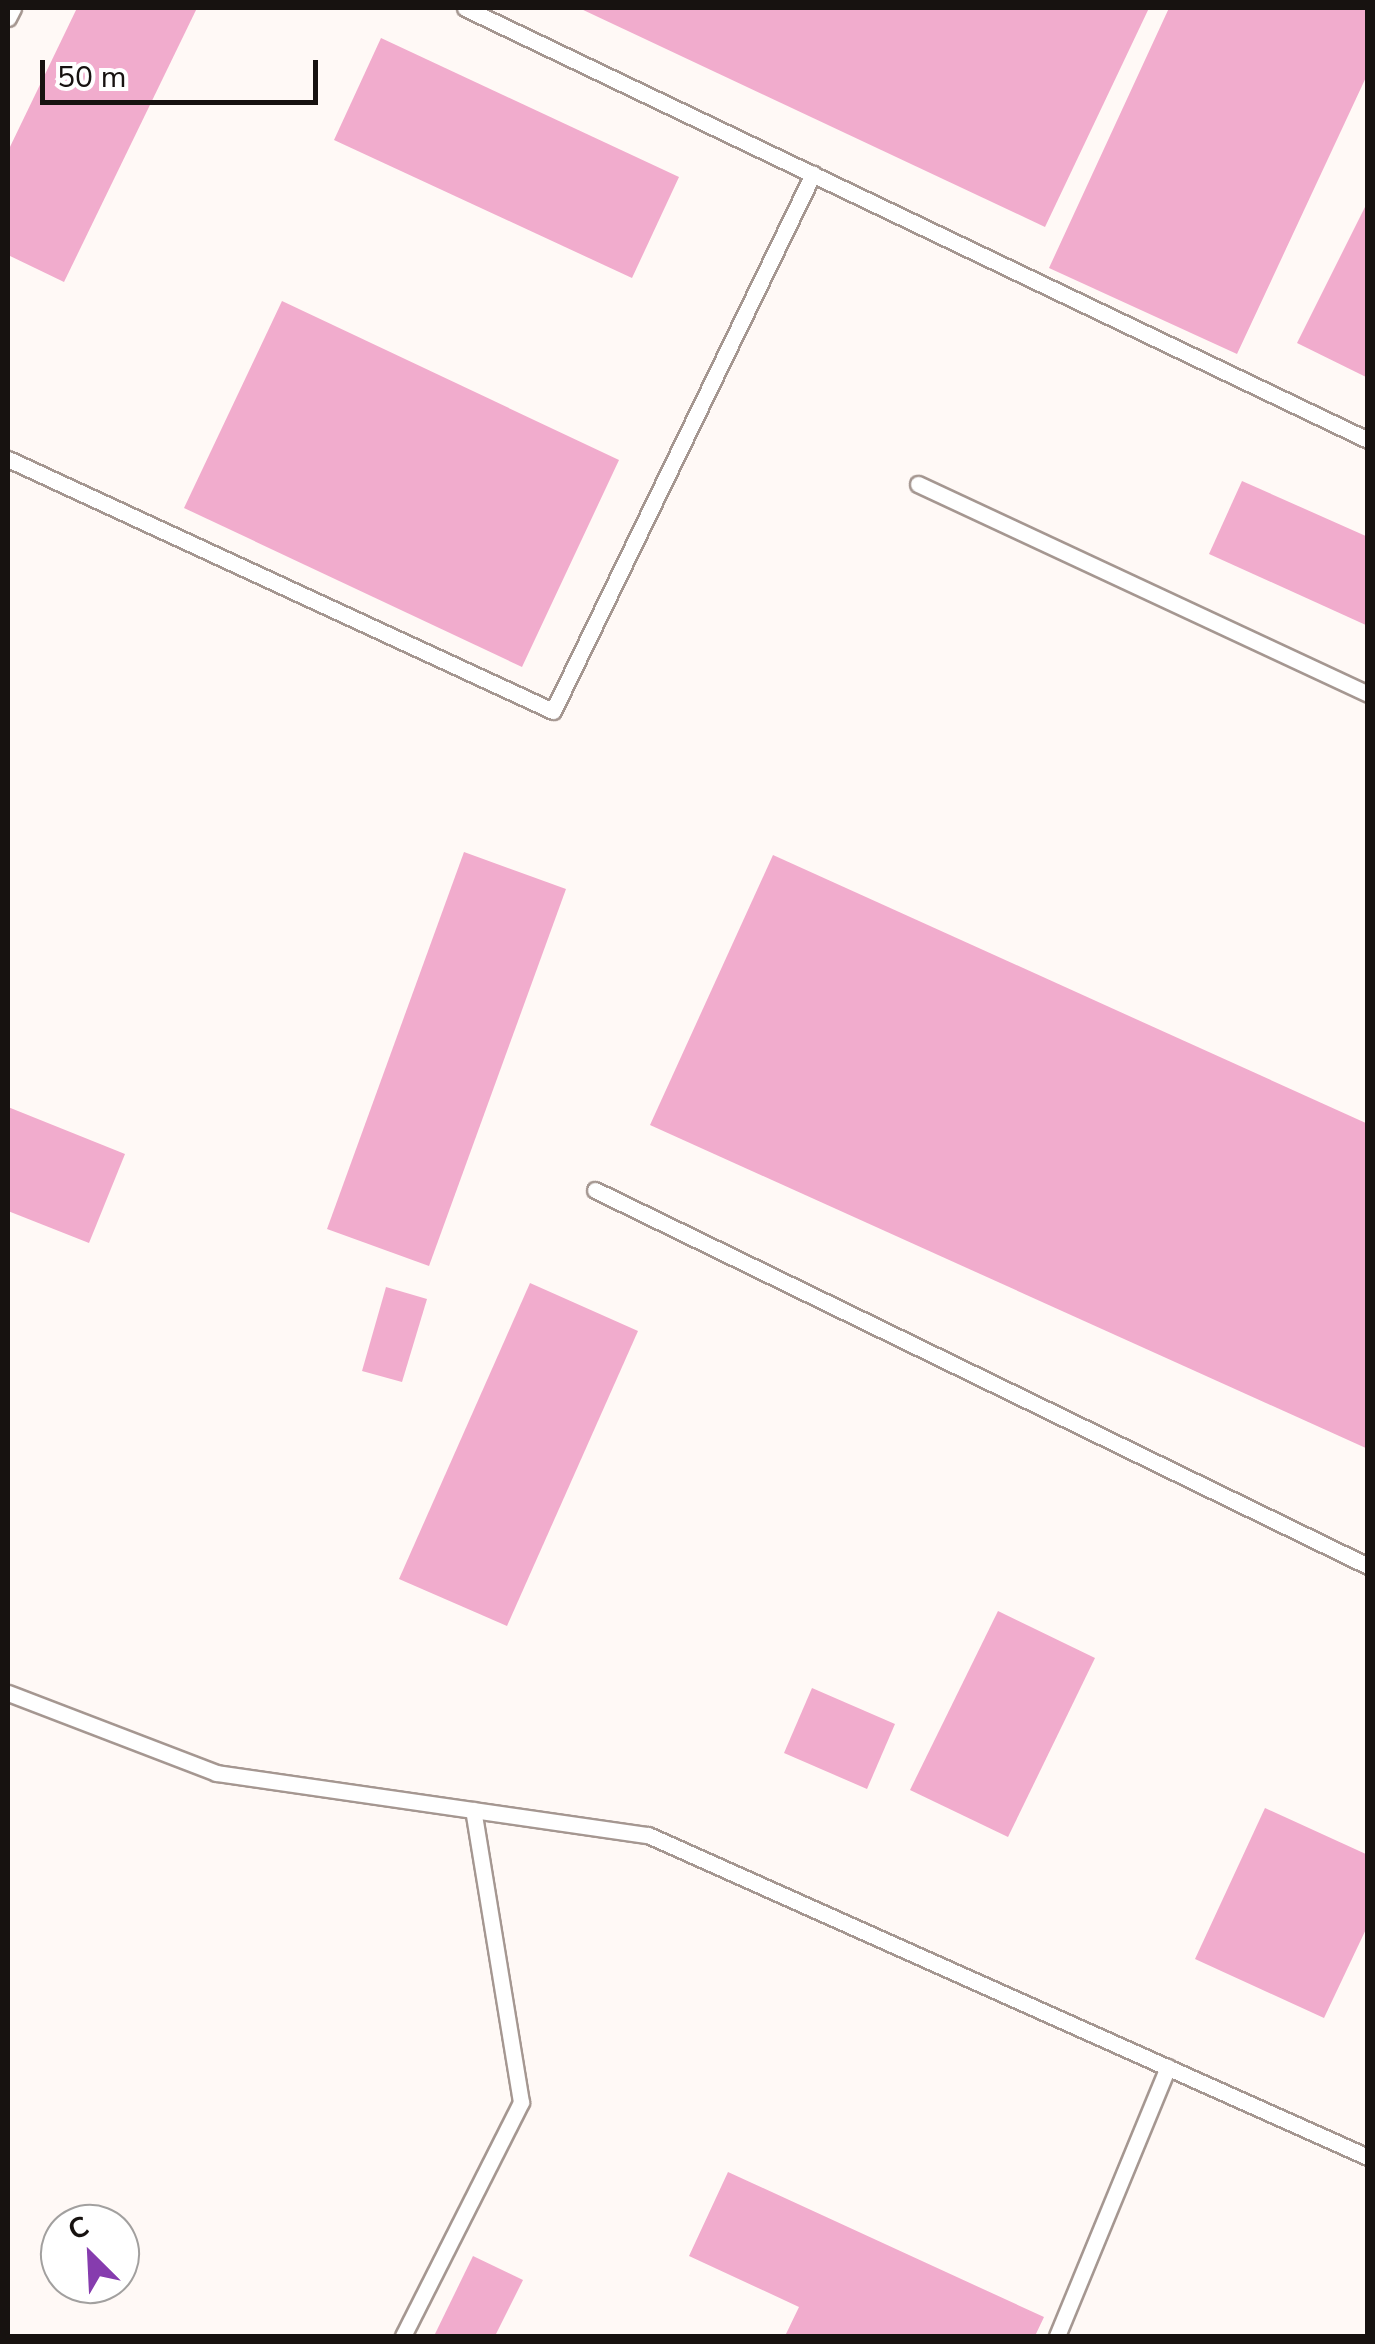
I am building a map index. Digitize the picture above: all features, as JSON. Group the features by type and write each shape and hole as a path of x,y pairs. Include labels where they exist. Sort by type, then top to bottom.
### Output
{"lane":[{"path":"8,18 13,8"},
{"path":"466,8 1368,440"},
{"path":"8,460 553,711 814,174"},
{"path":"918,484 1368,694"},
{"path":"595,1190 1368,1566"},
{"path":"8,1693 216,1773 648,1835 1368,2156"},
{"path":"404,2336 520,2102 474,1810"},
{"path":"1057,2336 1168,2066"}],"building":[{"path":"77,8 197,8 64,282 8,255 8,151"},
{"path":"579,8 1149,8 1045,227"},
{"path":"1169,8 1368,8 1368,73 1237,354 1049,268"},
{"path":"381,38 679,177 632,278 334,140"},
{"path":"1368,201 1368,378 1297,343"},
{"path":"282,301 619,460 522,667 184,508"},
{"path":"1242,481 1368,537 1368,626 1209,554"},
{"path":"464,852 566,889 429,1266 327,1229"},
{"path":"773,855 1368,1124 1368,1449 650,1125"},
{"path":"8,1107 125,1154 89,1243 8,1211"},
{"path":"530,1283 638,1331 507,1626 399,1579"},
{"path":"386,1287 427,1299 402,1382 362,1371"},
{"path":"998,1611 1095,1658 1008,1837 910,1790"},
{"path":"812,1688 895,1724 867,1789 784,1753"},
{"path":"1265,1808 1368,1855 1368,1925 1324,2018 1195,1959"},
{"path":"728,2172 1044,2317 1035,2336 785,2336 799,2307 689,2256"},
{"path":"473,2256 523,2280 495,2336 434,2336"}]}
